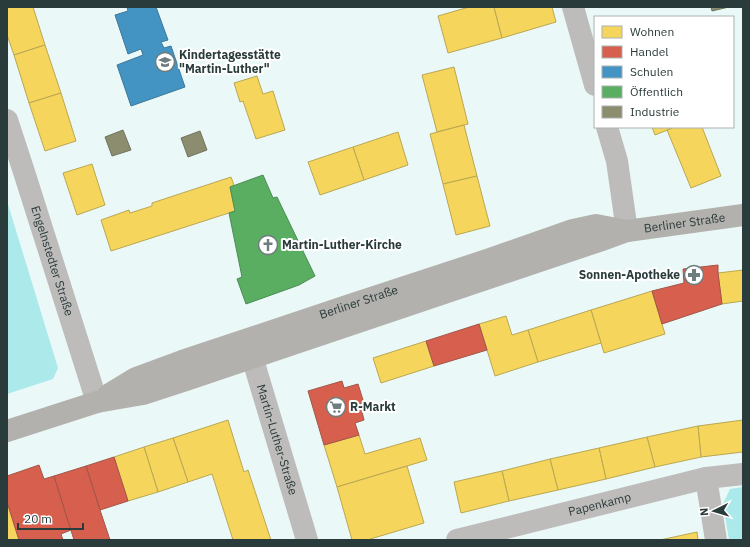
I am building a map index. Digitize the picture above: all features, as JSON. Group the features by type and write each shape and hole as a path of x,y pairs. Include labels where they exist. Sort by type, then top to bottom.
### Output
{"street":[{"path":"572,7 594,82"},
{"name":"Engelnstedter Straße","path":"7,120 97,402"},
{"path":"607,128 617,161 627,231"},
{"name":"Berliner Straße","path":"7,431 97,402 143,394 350,305 573,230 596,225 627,231 743,215"},
{"name":"Martin-Luther-Straße","path":"249,349 307,540"},
{"name":"Papenkamp","path":"457,540 706,478 743,474"},
{"path":"706,478 716,540"}],"shaded area":[{"path":"7,201 58,368 53,379 7,394"},
{"path":"743,487 743,540 729,540 723,504 730,489"}],"building: Wohnen":[{"path":"7,7 33,7 45,45 14,55 7,35"},
{"path":"469,7 494,7 502,38 448,53 438,16"},
{"path":"494,7 552,7 556,22 502,38"},
{"path":"45,45 61,93 29,103 14,55"},
{"path":"454,67 468,124 437,132 422,75"},
{"path":"257,76 263,94 273,91 285,130 256,139 243,101 240,102 234,83"},
{"path":"61,93 76,141 45,151 29,103"},
{"path":"464,125 477,176 443,184 430,134"},
{"path":"652,128 672,128 655,135"},
{"path":"672,128 702,128 721,176 691,188 667,130"},
{"path":"398,132 408,165 364,180 353,147"},
{"path":"353,147 364,180 320,195 308,162"},
{"path":"92,164 105,205 77,215 63,173"},
{"path":"477,176 490,226 456,235 443,184"},
{"path":"231,177 234,185 230,187 235,211 111,251 101,220 129,210 130,213 152,206 152,203"},
{"path":"743,270 743,301 722,304 718,273"},
{"path":"652,291 665,334 604,353 591,310"},
{"path":"591,310 601,343 538,362 528,330"},
{"path":"506,316 512,335 528,330 538,362 495,376 479,324"},
{"path":"426,341 434,366 381,383 373,358"},
{"path":"228,420 244,472 248,470 271,540 233,540 212,474 188,482 173,438"},
{"path":"743,420 743,452 701,457 698,426"},
{"path":"698,426 701,457 655,467 647,437"},
{"path":"359,435 365,454 420,438 427,460 337,487 324,445"},
{"path":"647,437 655,467 606,479 599,448"},
{"path":"173,438 188,482 158,492 144,447"},
{"path":"144,447 158,492 128,501 114,457"},
{"path":"599,448 606,479 558,490 550,459"},
{"path":"550,459 558,490 509,501 502,471"},
{"path":"407,466 424,523 367,540 352,540 337,487"},
{"path":"502,471 509,501 461,513 454,482"},
{"path":"7,502 19,540 7,540"},
{"path":"697,532 698,540 660,540"}],"building: Handel":[{"path":"718,265 722,304 662,324 652,291 684,283 683,269"},
{"path":"479,324 487,350 434,366 426,341"},
{"path":"342,381 344,388 358,384 364,403 360,404 364,420 355,423 359,435 324,445 308,391"},
{"path":"114,457 128,501 100,510 86,466"},
{"path":"39,465 44,479 54,476 71,530 61,534 63,540 19,540 7,502 7,476"},
{"path":"86,466 110,540 74,540 54,476"}],"building: Schulen":[{"path":"127,7 156,7 168,40 161,42 164,48 171,46 185,87 131,106 117,65 143,55 141,49 128,54 115,15 128,11"}],"building: Öffentlich":[{"name":"Martin-Luther-Kirche","path":"263,175 273,198 277,197 315,276 299,285 246,304 237,279 242,277 229,213 235,211 230,187"}],"building: Industrie":[{"path":"711,7 729,7 712,11"},
{"path":"123,130 131,150 112,156 105,137"},
{"path":"200,131 207,150 188,157 181,138"}],"place":[{"name":"Kindertagesstätte \"Martin-Luther\"","path":"165,62"},
{"name":"Martin-Luther-Kirche","path":"268,245"},
{"name":"Sonnen-Apotheke","path":"694,275"},
{"name":"R-Markt","path":"336,407"}]}
